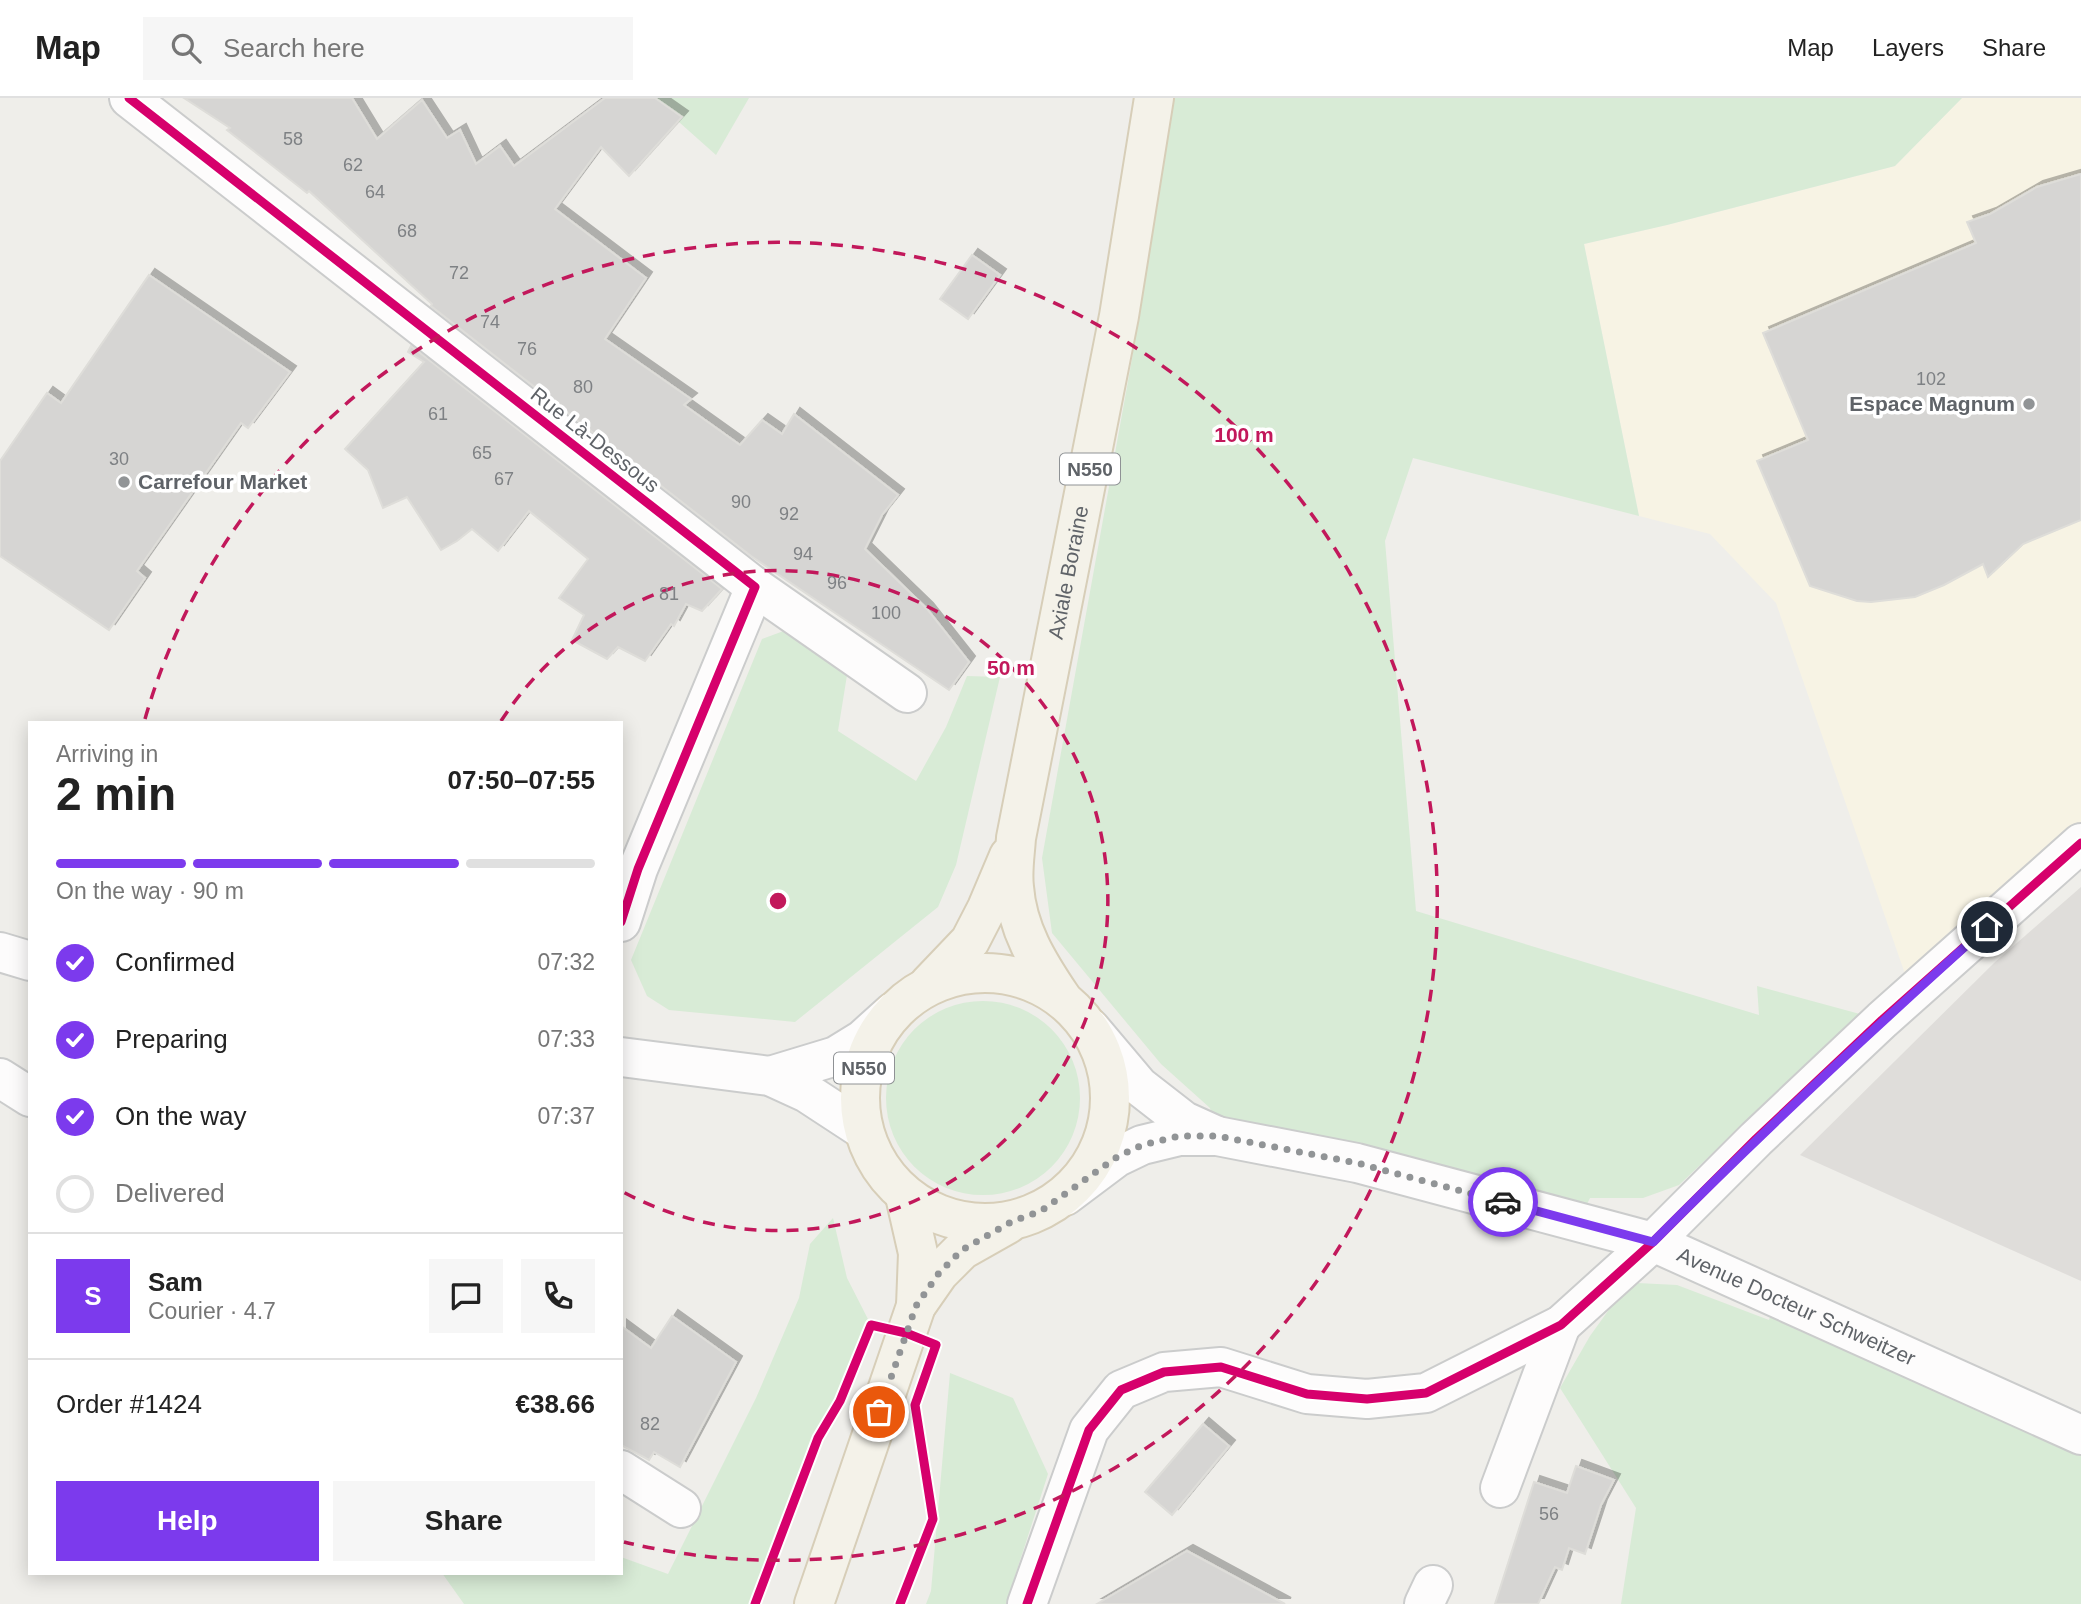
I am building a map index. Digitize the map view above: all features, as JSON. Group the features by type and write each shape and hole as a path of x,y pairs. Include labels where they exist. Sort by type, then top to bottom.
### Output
{"main road":[{"name":"Axiale Boraine","path":"1060,997 1034,957 1018,915 1013,886 1016,838 1119,316 1154,98"},
{"name":"N550","path":"927,985 970,941 1016,838"},
{"name":"Axiale Boraine","path":"814,1604 916,1306 939,1273 962,1250 1013,1221 1041,1211 1065,1196 1090,1168 1105,1135 1111,1098 1106,1062 1090,1028 1077,1011 1060,997 1030,980 995,972 960,974 927,985 892,1012 870,1047 859,1088 862,1129 880,1168 905,1196 938,1215 975,1224 1013,1221"},
{"name":"Axiale Boraine","path":"905,1196 918,1253 916,1306"}],"street":[{"name":"Rue Là-Dessous","path":"129,98 755,587 907,693"},
{"path":"623,916 638,869 755,587"},
{"path":"1027,1604 1089,1430 1121,1390 1164,1372 1221,1367 1307,1394 1367,1399 1426,1393 1562,1325 1653,1242 1756,1139 1863,1038 2081,843"},
{"path":"0,953 28,960"},
{"path":"770,1076 836,1056 862,1040 892,1012"},
{"path":"1090,1028 1139,1086 1160,1104 1184,1121 1217,1136"},
{"path":"623,1057 770,1076 807,1093 862,1129"},
{"path":"0,1079 28,1096"},
{"path":"1065,1196 1117,1157 1142,1145 1179,1136 1217,1136"},
{"name":"Avenue Docteur Schweitzer","path":"1217,1136 1357,1163 1653,1242 2081,1435"},
{"path":"1500,1488 1562,1325"},
{"path":"623,1471 681,1508"}],"shaded area":[{"path":"1962,98 2081,98 2081,843 1912,994 1776,603 1710,534 1639,516 1584,244 1895,166"},
{"path":"2081,887 2081,1281 1800,1155 1994,963"}],"green space":[{"path":"652,98 749,98 716,155"},
{"path":"1170,98 1962,98 1895,166 1584,244 1639,516 1413,458 1385,541 1416,911 1759,1015 1757,986 1882,1020 1756,1139 1736,1131 1679,1185 1643,1198 1590,1198 1578,1222 1217,1136 1210,1108 1161,1064 1052,933 1042,858 1132,359"},
{"path":"789,629 848,669 838,731 916,781 946,727 967,676 1000,677 956,865 938,907 795,1022 669,1010 647,996 631,960 762,639"},
{"path":"983,1001 1020,1008 1052,1029 1073,1061 1080,1098 1073,1135 1052,1167 1020,1188 983,1195 946,1188 914,1167 893,1135 886,1098 893,1061 914,1029 946,1008"},
{"path":"833,1218 847,1278 871,1325 840,1401 818,1438 755,1604 464,1604 443,1575 623,1575 623,1558 668,1574 756,1398 799,1298 810,1244"},
{"path":"1637,1283 1677,1285 1769,1320 1777,1297 2081,1435 2081,1604 1621,1604 1636,1508 1560,1388 1590,1336 1613,1304"},
{"path":"950,1373 1013,1398 1048,1474 1006,1604 926,1604 931,1591"}],"building":[{"path":"184,98 352,98 377,139 422,100 447,138 460,130 476,164 500,146 514,166 605,98 655,98 682,117 629,176 601,147 555,209 646,278 605,339 691,399 684,405 740,445 762,420 782,434 794,414 898,495 882,515 865,549 927,609 969,662 949,690 751,556 431,306 432,304 309,191 307,193 227,130 230,128"},
{"name":"Espace Magnum","path":"2081,174 2081,520 2023,544 1988,577 1983,564 1915,597 1857,601 1810,586 1757,461 1808,440 1763,333 1976,243 1967,222 1990,214 2037,187"},
{"path":"972,255 1000,275 968,319 940,299"},
{"path":"149,275 290,372 248,428 241,423 137,571 145,578 109,630 0,556 0,461 47,393 61,403"},
{"path":"411,346 722,589 702,611 686,604 674,626 671,624 645,661 618,647 607,659 572,640 584,615 559,598 588,559 529,511 498,551 472,529 441,550 407,497 383,508 368,470 345,449 424,362 408,352"},
{"path":"672,1316 736,1362 680,1467 654,1452 649,1460 623,1446 623,1327 651,1348"},
{"path":"1203,1424 1229,1446 1172,1515 1145,1492"},
{"path":"1576,1466 1614,1480 1601,1505 1585,1554 1569,1548 1562,1570 1555,1567 1538,1604 1495,1604 1534,1482 1567,1493"},
{"path":"1187,1551 1285,1604 1097,1604"}],"cycle path":[{"path":"129,98 755,587 638,869 623,916"},
{"path":"1027,1604 1089,1430 1121,1390 1164,1372 1221,1367 1307,1394 1367,1399 1426,1393 1561,1325 1653,1242 1756,1139 1882,1020 2081,843"},
{"path":"755,1604 818,1438 840,1401 871,1325 906,1333 936,1345 915,1405 933,1519 900,1604"}],"way so far":[{"path":"879,1412 916,1306 939,1273 962,1250 1013,1221 1041,1211 1117,1157 1142,1145 1179,1136 1217,1136 1357,1163 1503,1202"}],"place":[{"name":"Espace Magnum","path":"2029,404"},
{"name":"Carrefour Market","path":"124,482"}],"route":[{"path":"1503,1202 1653,1242 1756,1139 1882,1020 1987,927"}]}
